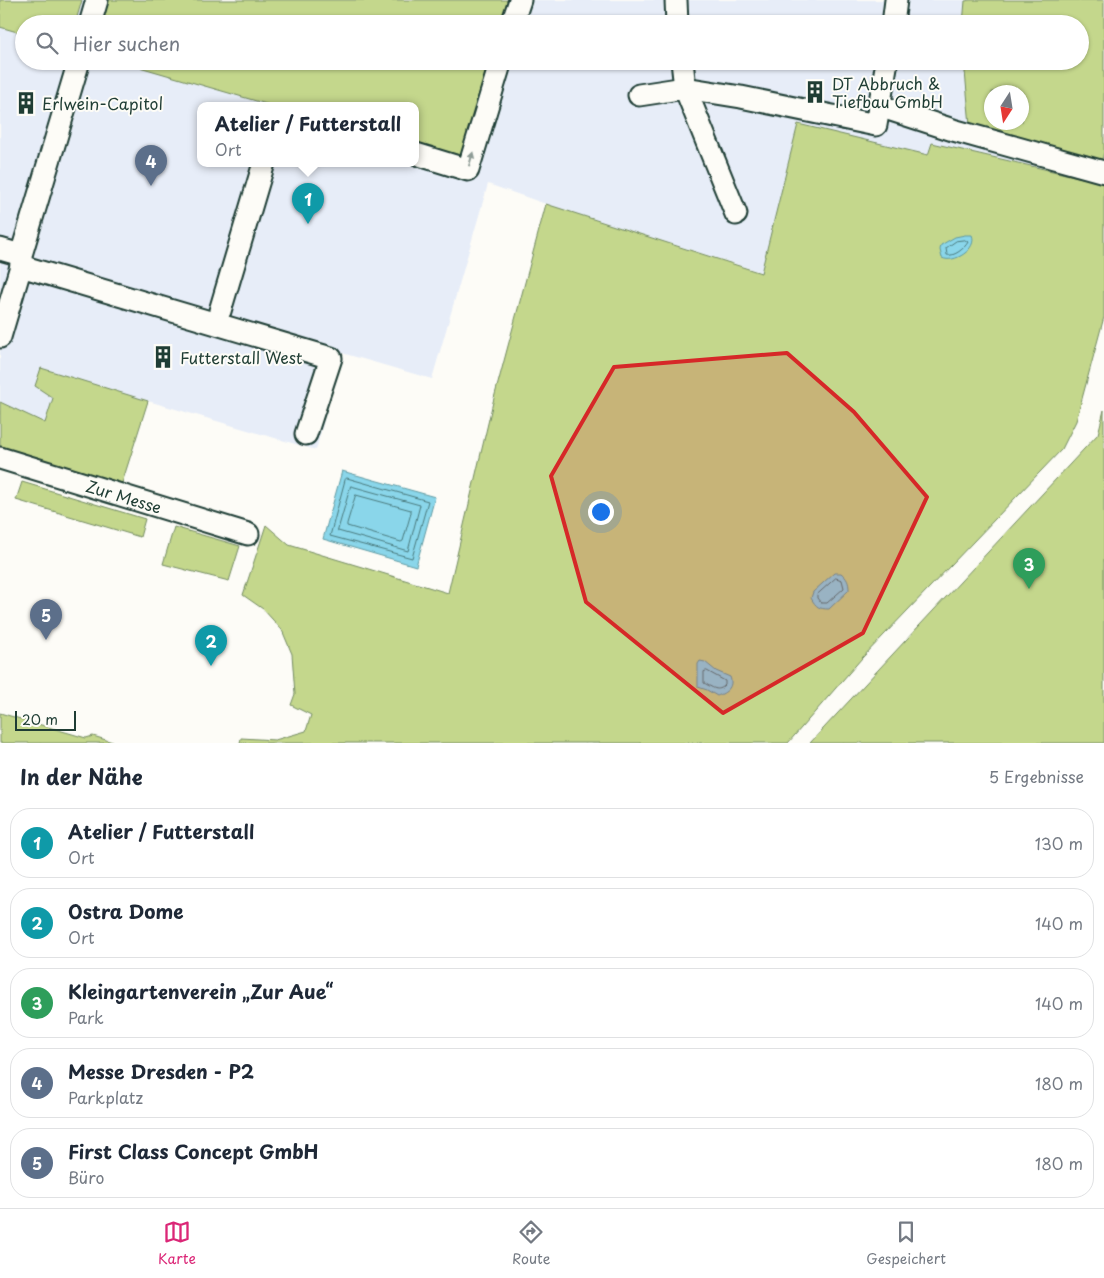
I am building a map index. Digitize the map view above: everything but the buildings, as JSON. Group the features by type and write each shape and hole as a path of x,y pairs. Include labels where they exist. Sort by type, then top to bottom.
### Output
{"lane":[{"path":"93,15 97,0"},
{"path":"515,15 520,0"},
{"path":"676,0 677,15"},
{"path":"894,15 896,0"},
{"path":"0,337 76,70"},
{"path":"419,155 468,170 498,70"},
{"path":"683,70 686,88 736,214"},
{"path":"639,95 686,88 741,97 876,125 885,70"},
{"path":"879,106 953,130 1104,172"},
{"path":"220,311 263,167"},
{"path":"0,249 21,261 331,358 306,434"},
{"name":"Zur Messe","path":"0,458 248,534"}],"highlighted area":[{"path":"787,353 854,412 927,497 863,633 723,713 586,602 551,476 614,367"}],"shaded area":[{"path":"0,0 1104,0 1104,183 932,143 912,214 795,283 488,184 432,379 342,353 316,450 148,401 122,483 0,448"}],"green space":[{"path":"0,0 82,0 78,15 15,15 15,31 0,27"},
{"path":"108,0 512,0 508,15 104,15"},
{"path":"970,0 1104,0 1104,152 1101,163 987,130 1029,130 1029,85 984,85 984,129 970,125 965,70 1089,70 1089,15 964,15 965,1"},
{"path":"150,70 491,70 465,156 458,160 419,149 419,102 260,102"},
{"path":"798,124 928,155 932,143 1104,183 1104,317 1076,421 1062,449 862,658 788,743 240,743 241,738 275,740 306,731 311,715 291,705 295,694 292,654 282,630 263,609 243,595 266,525 289,545 448,593 493,402 546,204 761,273"},
{"path":"41,368 148,401 122,483 0,448 0,402 45,423 53,398 35,386"},
{"path":"1104,410 1104,743 810,743 1098,434"},
{"path":"22,482 145,519 140,537 16,500"},
{"path":"174,527 240,546 229,581 163,564"},
{"path":"0,713 86,738 93,736 116,743 0,743"}],"water":[{"path":"972,235 973,240 972,245 964,254 953,259 942,258 941,245 955,237"},
{"path":"342,471 435,497 416,566 323,539"},
{"path":"834,573 841,573 845,577 849,590 829,609 820,608 811,598 813,592"},
{"path":"700,661 730,677 731,684 726,691 717,696 698,687 698,664"}],"place":[{"name":"DT Abbruch & Tiefbau GmbH","path":"815,92"},
{"name":"Erlwein-Capitol","path":"26,103"},
{"name":"Messe Dresden - P2","path":"151,186"},
{"name":"Atelier / Futterstall","path":"308,224"},
{"name":"Futterstall West","path":"163,357"},
{"name":"Kleingartenverein „Zur Aue“","path":"1029,589"},
{"name":"First Class Concept GmbH","path":"46,640"},
{"name":"Ostra Dome","path":"211,666"}]}
